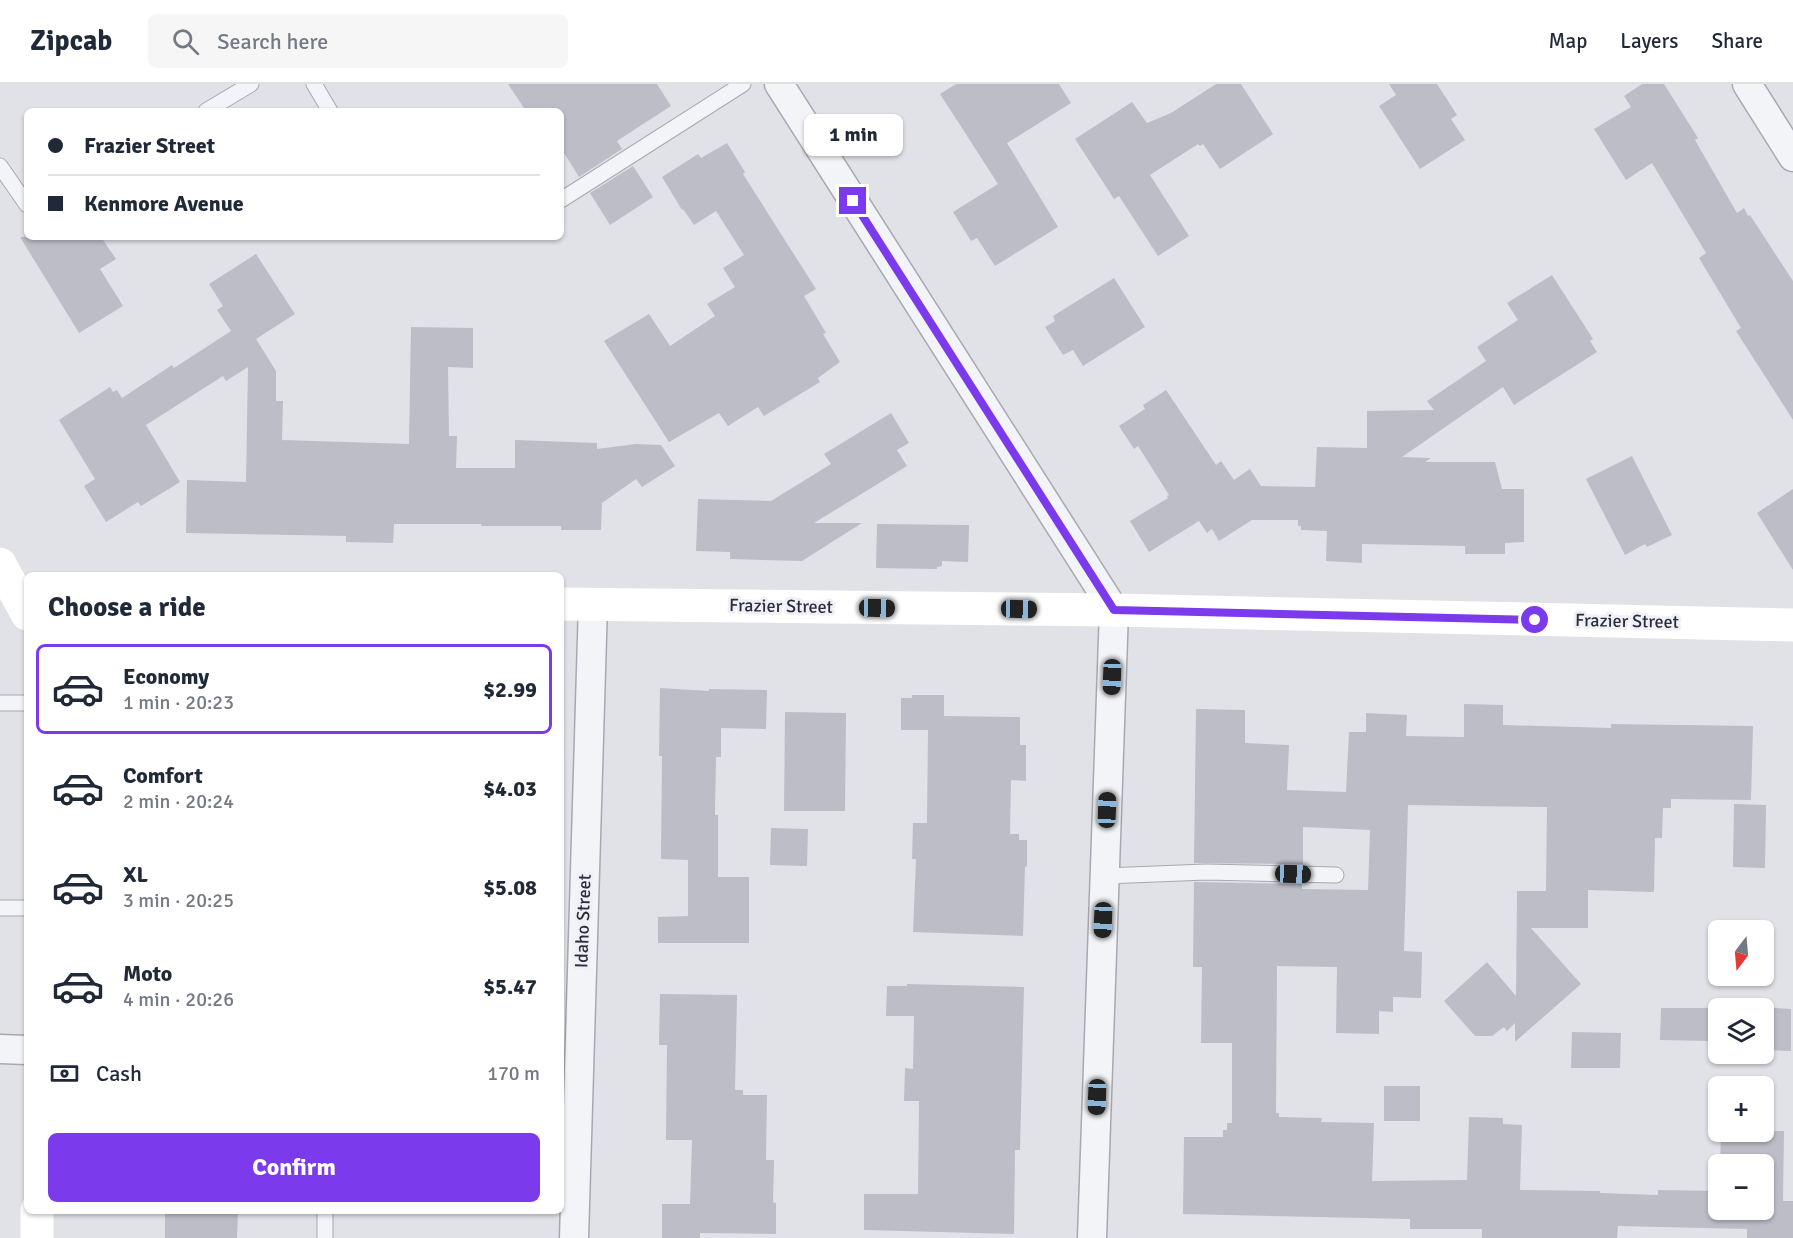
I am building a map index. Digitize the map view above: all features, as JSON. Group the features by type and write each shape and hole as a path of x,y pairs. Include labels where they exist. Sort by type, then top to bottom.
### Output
{"street":[{"path":"778,84 1114,610 1092,1238"},
{"path":"1747,84 1789,143"},
{"path":"0,564 24,608"},
{"name":"Frazier Street","path":"564,604 1114,610 1793,625"},
{"name":"Idaho Street","path":"573,1238 593,604"},
{"path":"0,1049 24,1050"},
{"path":"37,1214 37,1238"}],"lane":[{"path":"211,108 251,84"},
{"path":"314,84 328,108"},
{"path":"564,198 743,84"},
{"path":"0,166 24,201"},
{"path":"0,703 24,703"},
{"path":"1104,876 1206,872 1336,875"},
{"path":"0,908 24,908"},
{"path":"325,1238 326,1214"}],"building":[{"path":"508,84 657,84 671,106 617,141 622,149 579,177 564,153 564,108 524,108"},
{"path":"956,84 1059,84 1071,103 1007,143 1058,227 995,266 977,238 971,241 953,212 998,184 940,94"},
{"path":"1216,84 1241,84 1273,134 1220,169 1203,144 1200,146 1198,144 1150,175 1189,236 1158,256 1119,196 1114,199 1075,139 1132,102 1147,123 1171,113"},
{"path":"1389,84 1437,84 1457,115 1451,119 1465,140 1420,169 1379,106 1396,95"},
{"path":"1642,84 1664,84 1698,138 1695,140 1737,213 1744,208 1748,216 1750,215 1793,281 1793,420 1736,331 1741,328 1699,258 1706,253 1652,163 1626,180 1594,129 1631,107 1624,96"},
{"path":"727,143 745,172 743,174 816,289 804,296 840,362 818,378 820,382 764,416 758,407 728,426 719,413 669,442 604,341 649,314 670,346 715,316 707,304 735,287 723,268 744,255 716,211 694,225 662,177 698,154 701,158"},
{"path":"633,166 653,197 610,225 590,193"},
{"path":"20,237 24,237 24,240 103,240 116,259 100,269 123,306 79,333"},
{"path":"256,254 295,314 256,339 276,371 276,401 283,401 282,440 409,444 411,327 473,328 473,368 448,367 449,436 457,436 456,468 515,468 515,440 597,443 597,449 636,444 661,445 675,466 642,487 636,479 602,503 601,530 561,530 561,526 394,524 393,543 346,542 346,536 186,533 187,480 246,482 248,367 226,381 223,376 146,425 180,482 141,506 138,502 106,522 84,486 95,479 59,420 110,387 113,392 117,390 122,398 172,365 174,368 231,331 217,310 223,306 209,284"},
{"path":"1552,275 1593,339 1590,341 1597,352 1514,405 1503,387 1402,457 1431,458 1425,462 1495,462 1502,489 1524,489 1524,542 1505,543 1505,554 1465,554 1465,546 1362,544 1362,563 1326,561 1327,531 1301,530 1298,520 1252,520 1219,541 1212,529 1207,533 1199,521 1149,552 1130,521 1168,498 1169,495 1138,446 1134,449 1119,426 1145,409 1143,405 1166,390 1216,465 1221,461 1234,480 1250,469 1261,486 1315,487 1317,447 1367,448 1367,411 1434,410 1427,401 1486,361 1477,347 1518,320 1507,303"},
{"path":"1114,278 1145,327 1083,366 1073,350 1063,355 1045,327 1055,321 1053,316"},
{"path":"891,413 909,443 897,450 907,466 814,523 862,523 802,561 730,559 730,552 696,551 698,499 771,501 831,464 824,454"},
{"path":"1632,456 1672,535 1647,547 1645,544 1625,555 1586,479"},
{"path":"1793,489 1793,570 1757,513"},
{"path":"877,524 969,525 968,562 942,561 942,566 937,569 876,568"},
{"path":"660,688 709,691 709,689 767,690 766,729 721,728 721,757 716,757 715,815 718,815 718,877 749,877 749,943 658,943 658,917 688,916 688,860 661,859"},
{"path":"912,695 944,695 944,716 1020,717 1020,745 1026,745 1026,781 1011,780 1010,834 1019,834 1019,840 1027,840 1023,936 913,932 916,859 912,859 913,823 927,823 928,730 901,730 901,698 912,698"},
{"path":"1464,704 1503,705 1503,725 1611,728 1611,724 1753,726 1751,800 1671,799 1671,808 1663,808 1662,838 1655,838 1654,892 1588,890 1588,928 1531,928 1581,984 1515,1042 1515,1023 1507,1031 1504,1027 1492,1036 1475,1036 1444,1001 1487,962 1516,996 1517,891 1546,891 1547,807 1408,805 1404,951 1422,952 1421,998 1393,997 1393,1012 1379,1011 1379,1034 1336,1033 1337,967 1277,966 1276,1113 1279,1113 1279,1117 1322,1118 1321,1122 1374,1123 1372,1181 1467,1180 1469,1117 1503,1118 1503,1124 1522,1125 1520,1190 1600,1191 1600,1193 1658,1195 1658,1190 1708,1191 1708,1220 1774,1220 1774,1154 1720,1154 1721,1142 1774,1142 1774,1131 1784,1131 1783,1201 1793,1201 1793,1238 1747,1238 1747,1229 1618,1226 1617,1238 1482,1238 1482,1229 1410,1229 1410,1219 1183,1214 1184,1137 1223,1137 1223,1130 1227,1130 1227,1123 1232,1123 1232,1043 1201,1043 1202,967 1193,967 1194,882 1302,884 1302,889 1368,890 1370,830 1303,827 1303,864 1194,863 1196,709 1245,710 1245,743 1289,745 1287,790 1346,792 1349,732 1366,732 1366,713 1407,715 1406,736 1464,737"},
{"path":"785,712 846,713 845,811 784,811"},
{"path":"1734,804 1766,805 1765,868 1733,867"},
{"path":"771,828 808,829 807,866 770,865"},
{"path":"907,984 1024,987 1020,1150 1015,1150 1014,1234 864,1230 864,1194 918,1194 919,1101 904,1101 905,1068 913,1069 914,1016 886,1016 887,986 907,986"},
{"path":"660,994 737,995 735,1090 743,1090 743,1095 767,1095 766,1160 774,1160 773,1202 776,1203 776,1234 700,1233 700,1238 662,1238 662,1204 690,1204 692,1140 666,1140 667,1045 659,1045"},
{"path":"1661,1008 1708,1008 1708,1041 1660,1040"},
{"path":"1774,1008 1791,1009 1791,1051 1774,1050"},
{"path":"1572,1032 1621,1033 1620,1068 1571,1068"},
{"path":"1384,1086 1420,1086 1420,1121 1384,1121"},
{"path":"165,1214 238,1214 237,1238 165,1238"}],"route":[{"path":"853,201 1114,610 1535,620"}]}
